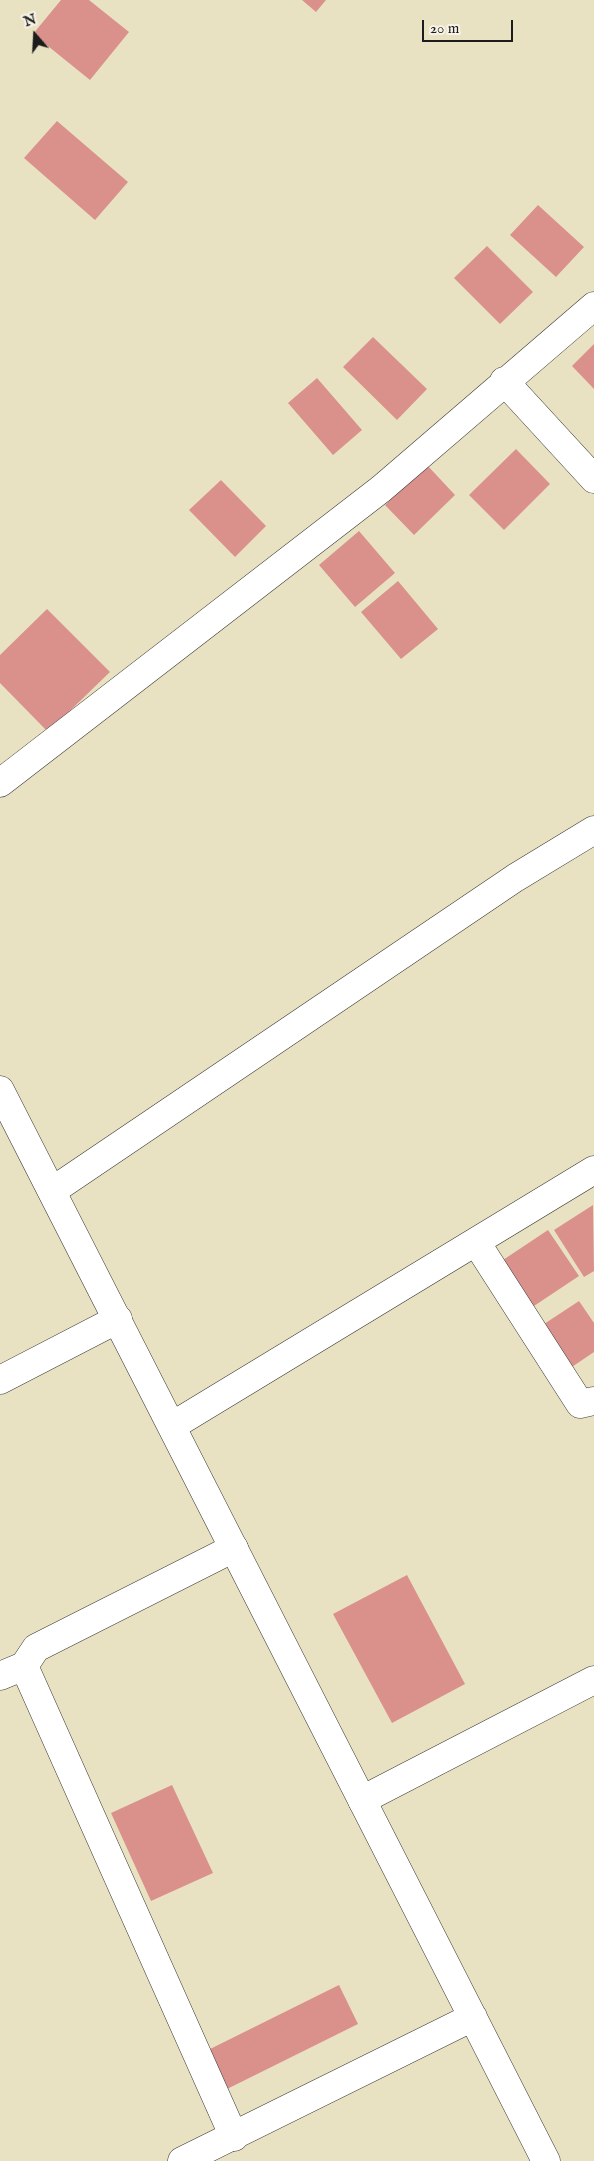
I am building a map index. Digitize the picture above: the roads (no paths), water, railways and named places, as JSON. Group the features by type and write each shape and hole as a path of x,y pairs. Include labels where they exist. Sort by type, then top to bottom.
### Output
{"street":[{"path":"0,783 381,489 594,306"},
{"path":"504,382 594,479"},
{"path":"52,1191 515,878 594,830"},
{"path":"0,1090 546,2161"},
{"path":"172,1426 594,1170"},
{"path":"476,1242 580,1404 594,1401"},
{"path":"0,1380 118,1319"},
{"path":"234,1548 36,1648 12,1671 234,2137"},
{"path":"362,1801 594,1680"},
{"path":"182,2161 234,2137 473,2017"}]}
